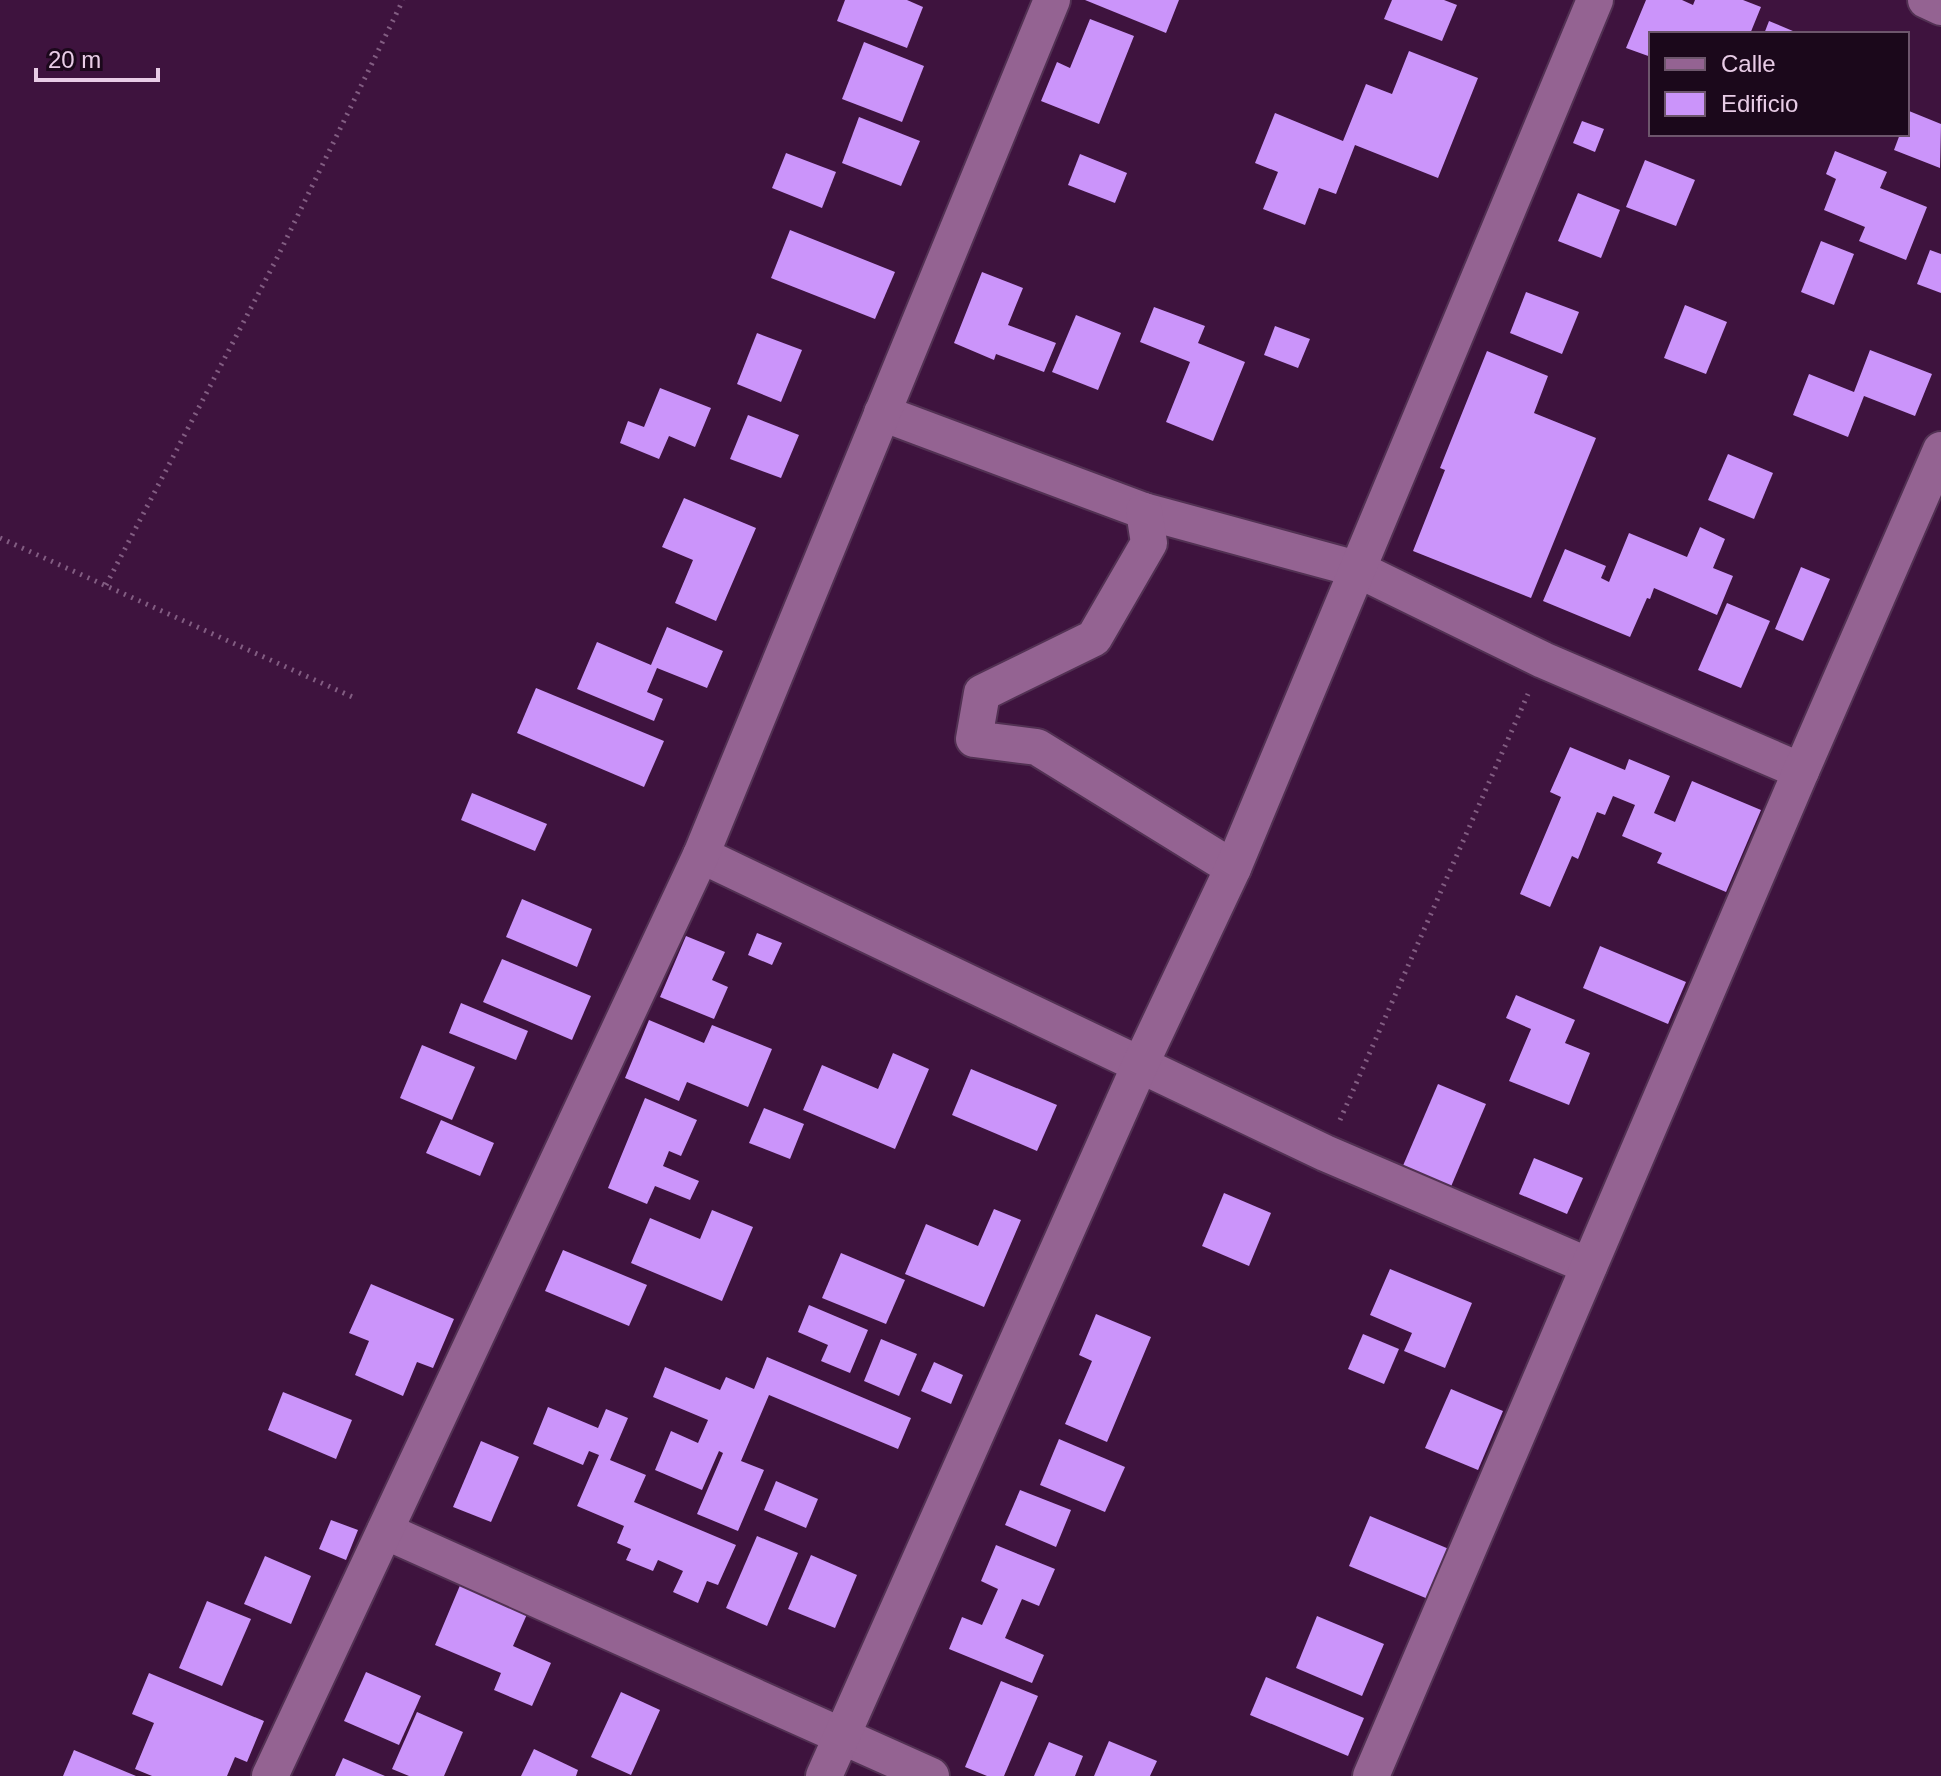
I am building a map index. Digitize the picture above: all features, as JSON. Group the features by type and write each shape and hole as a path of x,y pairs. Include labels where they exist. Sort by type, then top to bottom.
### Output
{"street":[{"path":"270,1776 701,855 1052,0"},
{"path":"824,1776 1140,1065 1233,868 1595,0"},
{"path":"1926,0 1941,7"},
{"path":"882,413 1144,511 1357,569 1543,660 1801,771"},
{"path":"1371,1776 1941,450"},
{"path":"1144,511 1149,543 1094,638 982,693 974,739 1037,747 1233,868"},
{"path":"701,855 1325,1153 1589,1266"},
{"path":"385,1531 931,1776"}],"path":[{"path":"106,585 276,260 403,0"},
{"path":"0,538 357,699"},
{"path":"1325,1153 1543,660"}],"building":[{"path":"845,0 907,0 923,7 907,48 837,21"},
{"path":"1085,0 1179,0 1166,33"},
{"path":"1392,0 1444,0 1457,5 1442,41 1384,19"},
{"path":"1646,0 1682,0 1693,5 1695,0 1743,0 1761,7 1751,32 1649,32 1649,56 1626,48"},
{"path":"1090,19 1134,36 1099,124 1041,101 1057,62 1070,68"},
{"path":"1769,21 1795,32 1765,32"},
{"path":"864,42 924,66 902,122 842,99"},
{"path":"1409,51 1478,78 1438,178 1355,145 1336,194 1319,188 1305,225 1263,209 1278,172 1255,163 1275,113 1343,141 1366,84 1392,94"},
{"path":"1909,111 1941,124 1940,168 1894,150 1899,136 1909,136"},
{"path":"859,117 920,141 901,186 842,163"},
{"path":"1582,121 1604,129 1595,152 1573,143"},
{"path":"1835,151 1887,172 1880,188 1927,207 1906,260 1859,241 1865,227 1824,210 1836,179 1826,174"},
{"path":"786,153 836,172 822,208 772,188"},
{"path":"1080,154 1127,173 1115,203 1068,185"},
{"path":"1645,160 1695,180 1676,226 1626,207"},
{"path":"1578,193 1620,210 1601,258 1558,241"},
{"path":"790,230 895,272 875,319 771,278"},
{"path":"1821,241 1854,254 1834,305 1801,292"},
{"path":"1930,250 1941,254 1941,293 1917,284"},
{"path":"982,272 1023,288 1008,325 1056,343 1044,372 996,354 994,360 954,343"},
{"path":"1526,292 1579,312 1562,354 1510,333"},
{"path":"1685,305 1727,322 1706,374 1664,358"},
{"path":"1154,307 1205,326 1198,343 1245,362 1213,441 1166,422 1190,362 1140,342"},
{"path":"1076,315 1121,333 1098,390 1052,372"},
{"path":"1275,326 1310,339 1298,368 1264,355"},
{"path":"757,333 802,350 781,402 737,384"},
{"path":"1870,350 1932,374 1915,416 1864,396 1848,437 1793,415 1809,374 1854,392"},
{"path":"1487,351 1548,376 1534,413 1596,438 1531,598 1413,551 1445,470 1440,468"},
{"path":"660,388 711,408 695,447 669,436 659,459 620,443 628,421 644,427"},
{"path":"748,415 799,435 781,478 730,459"},
{"path":"1728,454 1773,473 1754,519 1708,500"},
{"path":"684,498 756,528 716,621 675,603 693,560 662,547"},
{"path":"1700,527 1725,539 1713,568 1733,576 1717,615 1654,588 1630,637 1543,601 1565,549 1606,566 1601,578 1609,582 1629,533 1687,557"},
{"path":"1801,567 1830,579 1803,641 1775,629"},
{"path":"1727,603 1770,621 1741,688 1698,670"},
{"path":"667,627 723,651 707,688 657,668 647,692 663,699 654,721 577,689 597,642 651,665"},
{"path":"536,688 664,741 644,787 517,733"},
{"path":"1570,747 1625,770 1629,759 1670,776 1654,813 1675,822 1692,781 1761,810 1726,892 1657,863 1662,853 1622,836 1635,805 1613,796 1605,815 1597,812 1578,859 1572,856 1550,907 1520,894 1561,797 1550,792"},
{"path":"472,793 547,824 535,851 461,820"},
{"path":"522,899 592,929 577,967 506,937"},
{"path":"757,933 782,943 772,965 748,955"},
{"path":"686,936 725,952 712,980 728,987 714,1019 660,997"},
{"path":"1600,946 1686,982 1668,1024 1583,988"},
{"path":"502,959 591,996 572,1040 483,1002"},
{"path":"1516,995 1575,1020 1565,1043 1590,1053 1569,1105 1509,1081 1531,1029 1506,1018"},
{"path":"461,1003 528,1031 516,1060 449,1033"},
{"path":"649,1020 704,1043 712,1025 772,1049 748,1107 687,1082 679,1101 625,1078"},
{"path":"422,1045 475,1067 452,1120 400,1098"},
{"path":"893,1053 929,1069 895,1149 803,1110 822,1065 878,1089"},
{"path":"971,1069 1057,1105 1037,1151 952,1115"},
{"path":"1438,1084 1486,1104 1447,1196 1399,1175"},
{"path":"645,1098 697,1120 681,1156 669,1151 663,1166 699,1181 690,1200 655,1186 647,1204 608,1188"},
{"path":"764,1108 804,1124 790,1159 749,1143"},
{"path":"441,1120 494,1143 480,1176 426,1153"},
{"path":"1534,1158 1583,1178 1567,1214 1519,1194"},
{"path":"1224,1193 1271,1213 1249,1266 1202,1246"},
{"path":"994,1209 1021,1220 984,1307 905,1274 926,1224 978,1246"},
{"path":"712,1210 753,1227 722,1301 631,1263 650,1218 700,1239"},
{"path":"563,1250 647,1285 629,1326 545,1291"},
{"path":"841,1253 905,1280 886,1324 822,1298"},
{"path":"1390,1269 1472,1303 1445,1368 1404,1351 1412,1333 1370,1315"},
{"path":"371,1284 454,1319 433,1368 417,1362 403,1396 355,1375 369,1341 349,1333"},
{"path":"809,1305 868,1330 850,1373 821,1361 828,1345 798,1332"},
{"path":"1096,1314 1151,1337 1107,1442 1065,1424 1092,1361 1079,1355"},
{"path":"1363,1334 1399,1349 1384,1384 1348,1369"},
{"path":"881,1339 917,1354 899,1396 864,1381"},
{"path":"767,1357 911,1418 898,1449 769,1395 741,1461 764,1470 738,1531 697,1514 723,1453 719,1451 702,1490 655,1470 671,1431 698,1443 708,1420 653,1397 665,1367 720,1390 726,1377 754,1389"},
{"path":"934,1362 963,1375 951,1404 921,1391"},
{"path":"1451,1389 1503,1411 1478,1470 1425,1448"},
{"path":"283,1392 352,1420 336,1459 268,1430"},
{"path":"548,1407 598,1428 606,1409 628,1418 610,1460 646,1475 634,1502 736,1545 718,1585 707,1581 698,1603 673,1592 683,1571 658,1560 653,1571 626,1560 631,1549 617,1543 624,1526 577,1506 599,1455 589,1451 583,1465 533,1444"},
{"path":"1059,1439 1125,1467 1105,1512 1040,1485"},
{"path":"481,1441 519,1457 491,1522 453,1507"},
{"path":"776,1481 818,1499 806,1528 764,1510"},
{"path":"1020,1490 1071,1510 1056,1547 1005,1525"},
{"path":"1370,1516 1449,1549 1428,1599 1349,1566"},
{"path":"331,1520 358,1530 346,1560 319,1549"},
{"path":"757,1536 798,1553 767,1626 726,1608"},
{"path":"996,1545 1055,1569 1039,1606 1022,1599 1005,1638 1044,1655 1032,1683 949,1649 962,1617 982,1625 998,1589 981,1581"},
{"path":"811,1555 857,1575 835,1628 788,1609"},
{"path":"265,1556 311,1576 291,1624 244,1604"},
{"path":"461,1583 528,1612 513,1646 551,1663 532,1706 494,1690 501,1673 435,1645"},
{"path":"207,1601 251,1619 222,1686 179,1668"},
{"path":"1317,1616 1384,1644 1362,1696 1296,1668"},
{"path":"366,1672 421,1696 399,1745 344,1721"},
{"path":"149,1673 264,1721 247,1762 235,1757 227,1776 152,1776 135,1769 154,1723 132,1714"},
{"path":"1266,1677 1364,1718 1348,1756 1250,1715"},
{"path":"1001,1681 1038,1696 1004,1776 987,1776 965,1767"},
{"path":"621,1692 660,1710 631,1775 591,1757"},
{"path":"417,1712 463,1732 444,1776 409,1776 392,1769"},
{"path":"1109,1741 1157,1761 1150,1776 1094,1776"},
{"path":"1049,1742 1083,1756 1075,1776 1034,1776"},
{"path":"534,1749 578,1770 576,1776 521,1776"},
{"path":"74,1750 136,1776 63,1776"},
{"path":"343,1758 385,1776 335,1776"}]}
